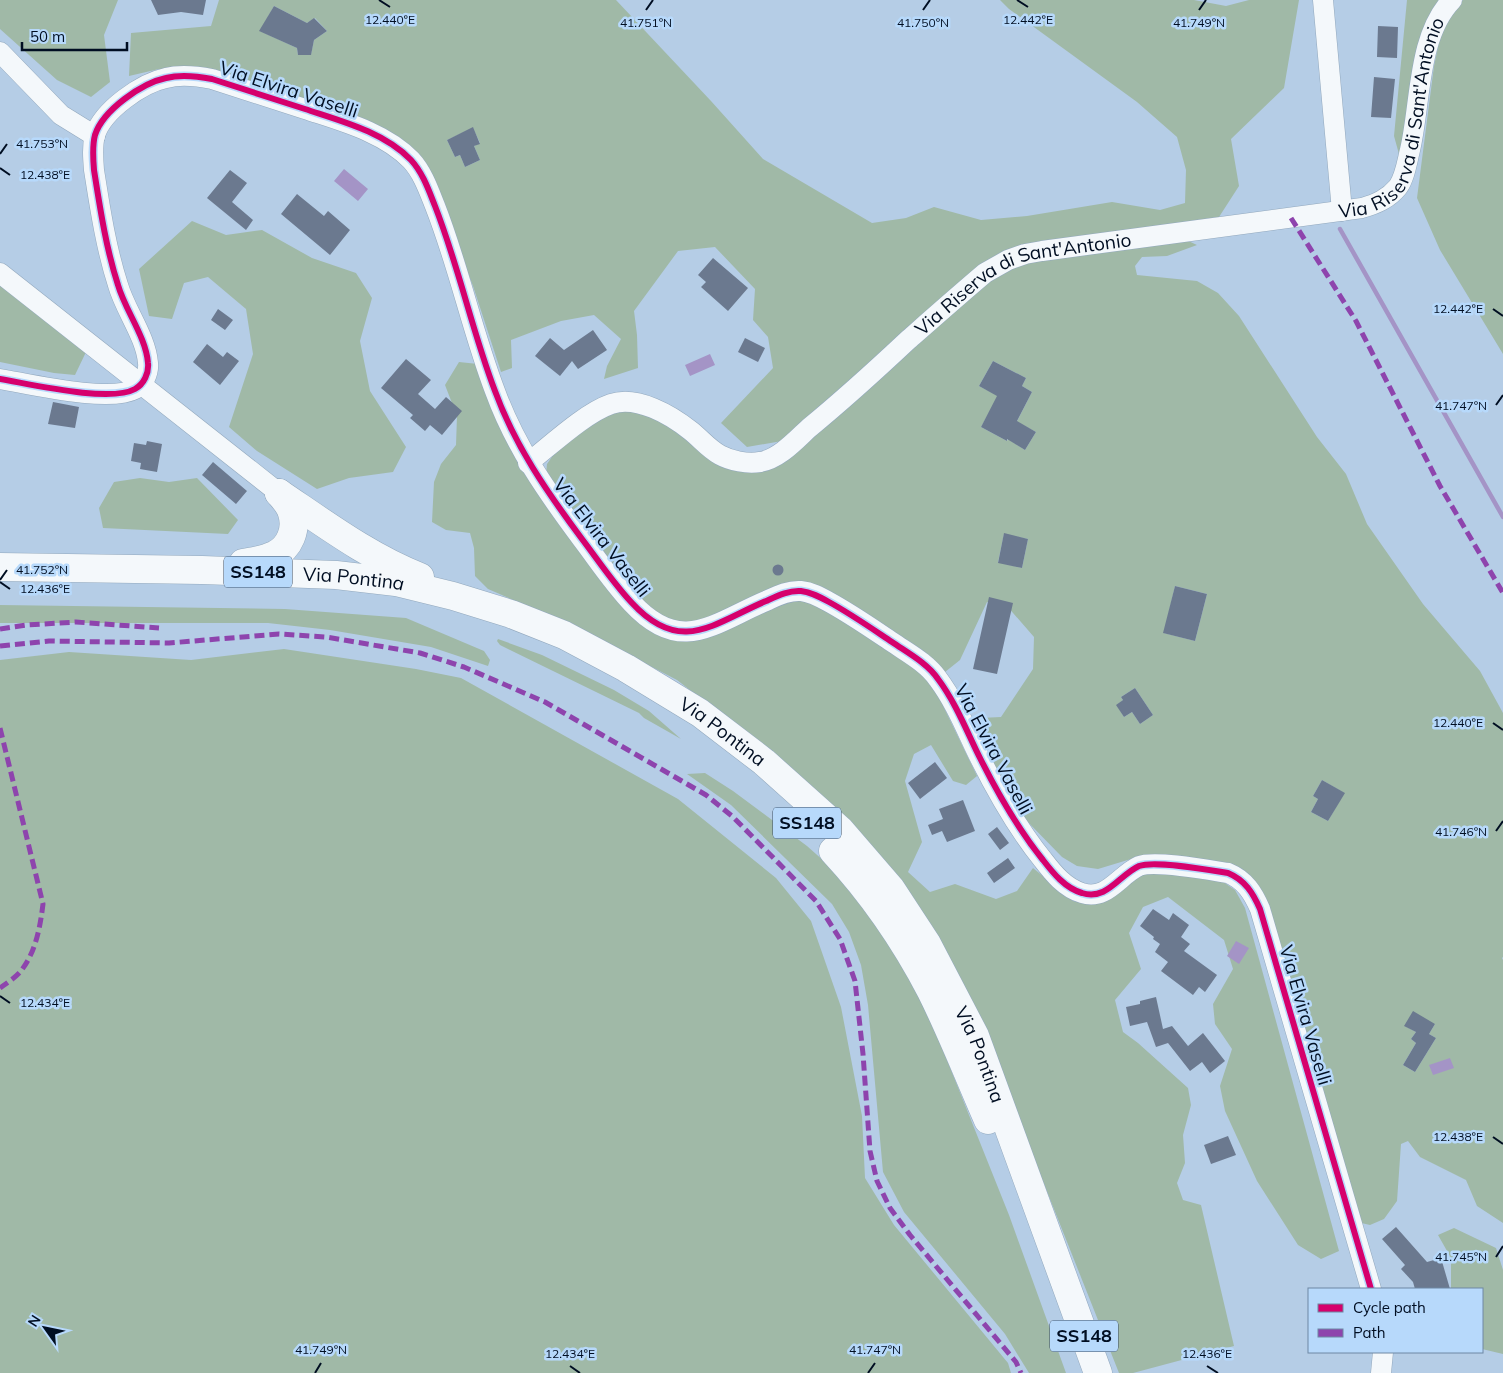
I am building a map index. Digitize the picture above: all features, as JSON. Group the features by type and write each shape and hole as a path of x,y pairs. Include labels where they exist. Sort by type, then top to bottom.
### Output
{"highway":[{"path":"202,570 260,560 282,551 291,538 294,527 290,507 279,493"},
{"path":"279,493 350,541 384,561 416,575 461,590 511,614"},
{"name":"Via Pontina","path":"0,567 202,570 336,575 396,582 453,596 511,614 564,636 626,668 700,713 764,762 846,836 891,890 927,944 975,1036 1098,1373"},
{"name":"Via Pontina","path":"0,586 294,589 394,601 504,631 556,652 634,694 693,730 742,765 802,818 853,873 909,951 932,992 994,1135 1080,1373"}],"street":[{"path":"1323,0 1342,211"},
{"name":"Via Riserva di Sant'Antonio","path":"528,463 566,433 597,412 613,404 627,402 642,405 669,416 691,430 711,449 728,459 744,462 761,462 779,454 985,273 1008,260 1025,254 1087,244 1131,240 1342,211 1376,204 1389,196 1399,185 1407,165 1413,140 1423,68 1431,35 1441,15 1452,0"},
{"path":"0,52 61,115 95,136"},
{"name":"Via Elvira Vaselli","path":"141,385 147,375 148,362 144,345 118,286 112,266 94,170 95,136 101,123 113,109 138,90 160,79 188,76 212,78 336,119 369,132 398,149 416,167 430,194 444,230 493,388 528,463 544,488 617,586 643,615 658,624 677,631 698,631 722,623 783,593 802,591 813,594 848,613 934,673 949,694 982,762 1017,825 1046,864 1070,888 1086,895 1097,895 1109,889 1132,870 1143,864 1150,863 1228,874 1235,876 1247,886 1260,909 1371,1288"},
{"path":"0,272 279,493"},
{"path":"0,379 80,392 98,393 125,392 141,385"},
{"path":"1381,1373 1383,1353"}],"green space":[{"path":"0,0 118,0 104,35 110,82 91,97 57,80 0,29"},
{"path":"219,0 616,0 763,159 872,223 906,218 934,207 981,220 1027,216 1112,202 1160,210 1185,203 1186,170 1177,137 1137,102 1009,9 1000,0 1194,0 1226,6 1249,0 1299,0 1284,88 1231,139 1239,186 1219,217 1085,236 1004,251 782,441 747,447 721,423 773,368 768,337 753,320 755,289 715,247 678,251 634,311 638,368 604,379 607,366 621,339 594,315 561,321 511,340 512,368 501,372 473,286 429,171 403,141 214,70 159,69 129,76 131,33 211,26","holes":["274,6 307,23 315,18 327,31 314,40 311,54 298,55 297,48 260,31","473,128 480,143 474,146 480,160 465,167 460,155 455,157 447,140"]},
{"path":"1407,0 1444,0 1402,165 1394,136"},
{"path":"1463,0 1503,0 1503,354 1440,250 1417,198 1434,66 1444,19"},
{"path":"192,221 226,235 262,230 312,258 356,273 372,298 360,341 370,391 406,447 393,472 349,478 317,489 257,451 229,427 253,354 246,309 208,277 184,283 172,319 149,316 139,269"},
{"path":"1184,239 1197,245 1167,256 1142,257 1135,266 1137,275 1197,281 1218,293 1239,316 1317,437 1346,474 1367,524 1423,604 1480,671 1503,713 1503,1223 1477,1206 1466,1180 1420,1157 1408,1141 1401,1144 1397,1201 1384,1219 1370,1225 1357,1222 1262,895 1155,855 1131,859 1098,869 1077,866 1062,857 1023,817 974,727 980,718 1001,717 1033,669 1034,637 1007,606 987,602 960,660 945,672 824,592 697,625 675,625 642,607 546,475 547,464 556,451 616,408 634,407 744,470 999,270 1047,253","holes":["993,361 1026,378 1022,386 1032,392 1007,441 981,427 990,411 1002,398 979,386","1021,424 1036,432 1025,450 1011,441","1004,534 1028,539 1022,568 998,562","1175,586 1207,594 1195,641 1164,633","1135,688 1153,715 1140,724 1132,712 1124,717 1117,705 1123,700 1121,697","1322,780 1344,793 1328,821 1311,812 1318,799 1313,796","1435,1024 1429,1034 1436,1038 1415,1072 1403,1065 1416,1043 1411,1039 1416,1032 1405,1026"]},
{"path":"0,281 86,352 75,375 54,373 0,362"},
{"path":"459,362 478,364 521,469 615,599 672,636 711,637 791,596 807,599 916,665 934,687 977,776 966,785 953,781 931,745 914,754 905,781 922,842 908,872 930,892 955,884 996,899 1017,891 1033,868 1073,901 1090,904 1136,872 1216,877 1235,890 1245,908 1339,1251 1321,1259 1298,1245 1257,1181 1225,1111 1220,1086 1232,1049 1215,1024 1213,1004 1233,969 1224,940 1168,897 1143,907 1129,933 1141,969 1115,1000 1123,1032 1188,1088 1191,1105 1183,1135 1185,1163 1177,1183 1183,1200 1201,1205 1234,1346 1133,1373 1119,1373 979,1020 770,752 677,680 571,625 488,589 475,576 474,548 470,533 446,530 432,522 434,482 441,464 456,445 457,416 445,385"},
{"path":"140,478 169,482 197,478 238,520 228,534 103,528 99,508 114,482"},
{"path":"0,605 285,609 406,618 484,651 490,660 488,666 431,647 330,630 268,623 0,623"},
{"path":"498,639 542,655 614,690 649,711 681,739 644,718 639,713 500,645 497,641"},
{"path":"284,649 416,669 461,678 678,799 776,878 811,921 841,1007 862,1116 865,1178 894,1225 1008,1363 1011,1373 0,1373 0,660 69,652 191,660"},
{"path":"705,773 733,791 807,846 852,886 895,947 937,1035 1009,1215 1066,1373 1029,1373 1005,1334 904,1212 883,1172 868,1005 861,965 849,932 832,904 731,805 687,774"},
{"path":"1454,1228 1496,1248 1503,1270 1503,1354 1483,1349 1483,1288 1451,1288 1451,1258 1438,1235"}],"shaded area":[{"path":"344,169 368,189 358,201 334,181"},
{"path":"710,354 715,365 690,376 685,365"},
{"path":"1236,941 1249,948 1239,964 1227,956"},
{"path":"1450,1058 1454,1068 1433,1075 1429,1065"}],"building":[{"path":"151,0 206,0 203,15 181,12 158,15"},
{"path":"274,6 307,23 314,18 327,31 314,40 311,55 298,55 297,48 259,31"},
{"path":"1378,26 1398,27 1397,58 1377,57"},
{"path":"1374,77 1395,79 1391,118 1371,117"},
{"path":"473,127 480,144 474,146 480,160 465,167 460,155 455,157 447,140"},
{"path":"230,170 247,183 232,202 253,220 246,230 207,198"},
{"path":"297,194 324,216 328,211 350,230 330,255 281,214"},
{"path":"713,258 748,288 728,311 701,287 706,282 698,275"},
{"path":"218,309 233,320 225,330 211,320"},
{"path":"593,330 607,350 578,369 572,361 560,376 535,356 550,338 564,350"},
{"path":"745,338 765,348 758,362 738,352"},
{"path":"207,344 223,357 227,352 239,361 220,385 193,362"},
{"path":"406,359 431,380 418,394 435,409 446,397 462,411 442,435 430,425 425,431 410,418 413,415 381,388"},
{"path":"993,361 1026,378 1022,386 1032,392 1017,421 1036,432 1025,450 981,427 997,396 979,386"},
{"path":"53,402 79,407 75,428 48,424"},
{"path":"147,441 162,444 157,472 140,469 141,463 131,461 134,443 146,445"},
{"path":"213,462 247,491 236,504 202,475"},
{"path":"1004,533 1028,539 1022,568 998,563"},
{"path":"778,564 784,570 778,576 772,570"},
{"path":"1175,586 1207,594 1195,641 1163,633"},
{"path":"989,597 1013,603 997,674 973,669"},
{"path":"1135,688 1153,715 1140,724 1132,712 1124,717 1116,705 1123,700 1121,697"},
{"path":"935,762 947,778 920,799 908,783"},
{"path":"1322,780 1345,793 1328,821 1311,812 1318,799 1313,796"},
{"path":"963,800 975,831 947,842 942,831 932,835 928,825 943,819 939,809"},
{"path":"997,827 1009,843 1000,850 988,834"},
{"path":"1008,858 1015,868 994,883 987,873"},
{"path":"1153,909 1169,920 1173,913 1189,925 1181,937 1190,944 1184,951 1217,975 1205,992 1199,987 1193,995 1161,971 1168,962 1155,952 1160,944 1140,926"},
{"path":"1156,997 1163,1029 1172,1026 1188,1046 1203,1033 1225,1061 1210,1073 1202,1062 1190,1071 1168,1043 1156,1047 1147,1022 1130,1026 1126,1007 1140,1004 1140,1001"},
{"path":"1413,1011 1435,1024 1429,1034 1436,1038 1415,1072 1403,1065 1416,1043 1411,1039 1416,1032 1404,1026"},
{"path":"1228,1136 1236,1155 1211,1164 1204,1145"},
{"path":"1396,1227 1427,1262 1441,1258 1450,1288 1415,1288 1413,1282 1401,1269 1405,1265 1382,1239"}],"waterway":[{"path":"1340,229 1503,517"}],"marked path":[{"path":"1291,218 1356,321 1440,486 1503,593"},
{"path":"0,629 26,625 76,622 159,628"},
{"path":"0,646 49,641 169,643 279,634 326,637 420,653 464,667 545,702 706,795 732,816 816,901 840,939 855,981 863,1054 870,1151 877,1181 890,1208 910,1235 1016,1362 1021,1373"},
{"path":"0,728 43,904 39,930 34,947 26,963 19,973 0,988"}],"cycle path":[{"path":"0,379 69,391 108,394 123,393 135,389 145,378 148,371 146,353 121,294 114,271 101,213 93,157 94,139 99,126 115,107 135,92 156,81 177,76 212,79 361,128 388,142 411,160 428,188 444,229 487,368 503,411 522,450 556,504 618,588 650,619 666,628 682,631 698,630 714,625 788,592 801,591 815,595 869,626 934,673 961,718 1001,798 1017,824 1051,870 1070,888 1091,895 1099,893 1112,886 1132,870 1147,864 1182,866 1228,873 1239,879 1248,888 1260,909 1371,1288"}]}
